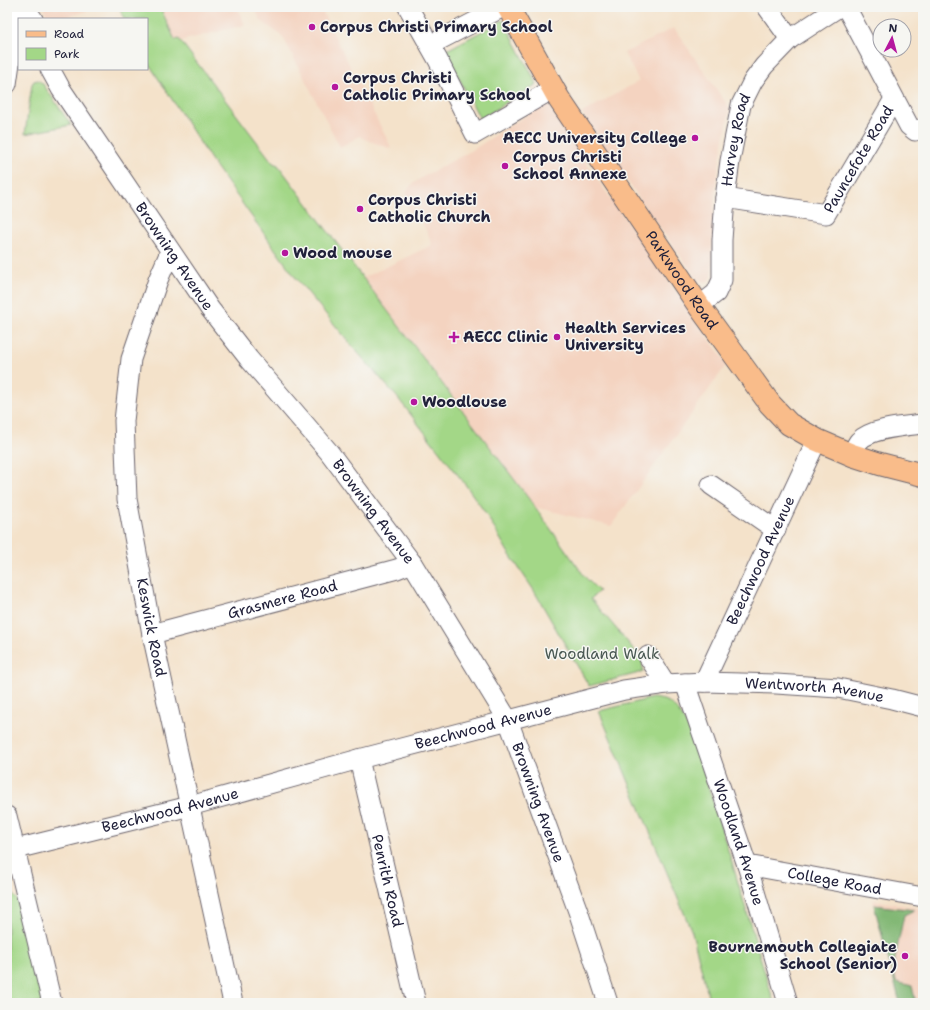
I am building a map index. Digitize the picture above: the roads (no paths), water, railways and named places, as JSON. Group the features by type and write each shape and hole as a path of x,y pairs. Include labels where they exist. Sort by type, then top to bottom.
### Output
{"main road":[{"name":"Parkwood Road","path":"508,7 553,89 699,306 770,404 789,424 817,440 852,455 923,475"}],"street":[{"path":"408,7 430,45 475,134 553,89"},
{"path":"430,45 503,7"},
{"path":"767,7 790,39"},
{"name":"Harvey Road","path":"699,306 716,293 722,280 722,240 725,198 730,161 741,105 753,81 764,66 790,39 839,7"},
{"path":"846,7 908,126 916,131 923,128"},
{"path":"7,84 15,64 18,8 28,12 32,18"},
{"name":"Browning Avenue","path":"51,70 61,89 210,309 249,359 329,452 412,562 508,720 579,914 608,1003"},
{"name":"Pauncefote Road","path":"725,198 826,214 894,98"},
{"name":"Keswick Road","path":"170,252 158,280 131,360 124,421 127,499 152,634 233,1003"},
{"path":"852,455 858,441 867,435 880,431 923,424"},
{"name":"Beechwood Avenue","path":"11,850 190,806 624,690 666,684 704,682 817,440"},
{"path":"711,485 776,530"},
{"name":"Grasmere Road","path":"152,634 397,569 412,562"},
{"path":"648,656 666,684"},
{"name":"Wentworth Avenue","path":"704,682 838,688 923,707"},
{"name":"Woodland Avenue","path":"685,683 746,865 788,1003"},
{"name":"Penrith Road","path":"359,760 416,1003"},
{"path":"7,816 11,850 52,1003"},
{"name":"College Road","path":"746,865 923,897"}],"place":[{"name":"Corpus Christi Primary School","path":"312,27"},
{"name":"Corpus Christi Catholic Primary School","path":"335,87"},
{"name":"AECC University College","path":"695,138"},
{"name":"Corpus Christi School Annexe","path":"505,166"},
{"name":"Corpus Christi Catholic Church","path":"360,209"},
{"name":"Wood mouse","path":"285,253"},
{"name":"AECC Clinic","path":"454,337"},
{"name":"Health Services University","path":"557,337"},
{"name":"Woodlouse","path":"414,402"},
{"name":"Bournemouth Collegiate School (Senior)","path":"905,956"}],"park label":[{"name":"Woodland Walk","path":"602,654"}]}
